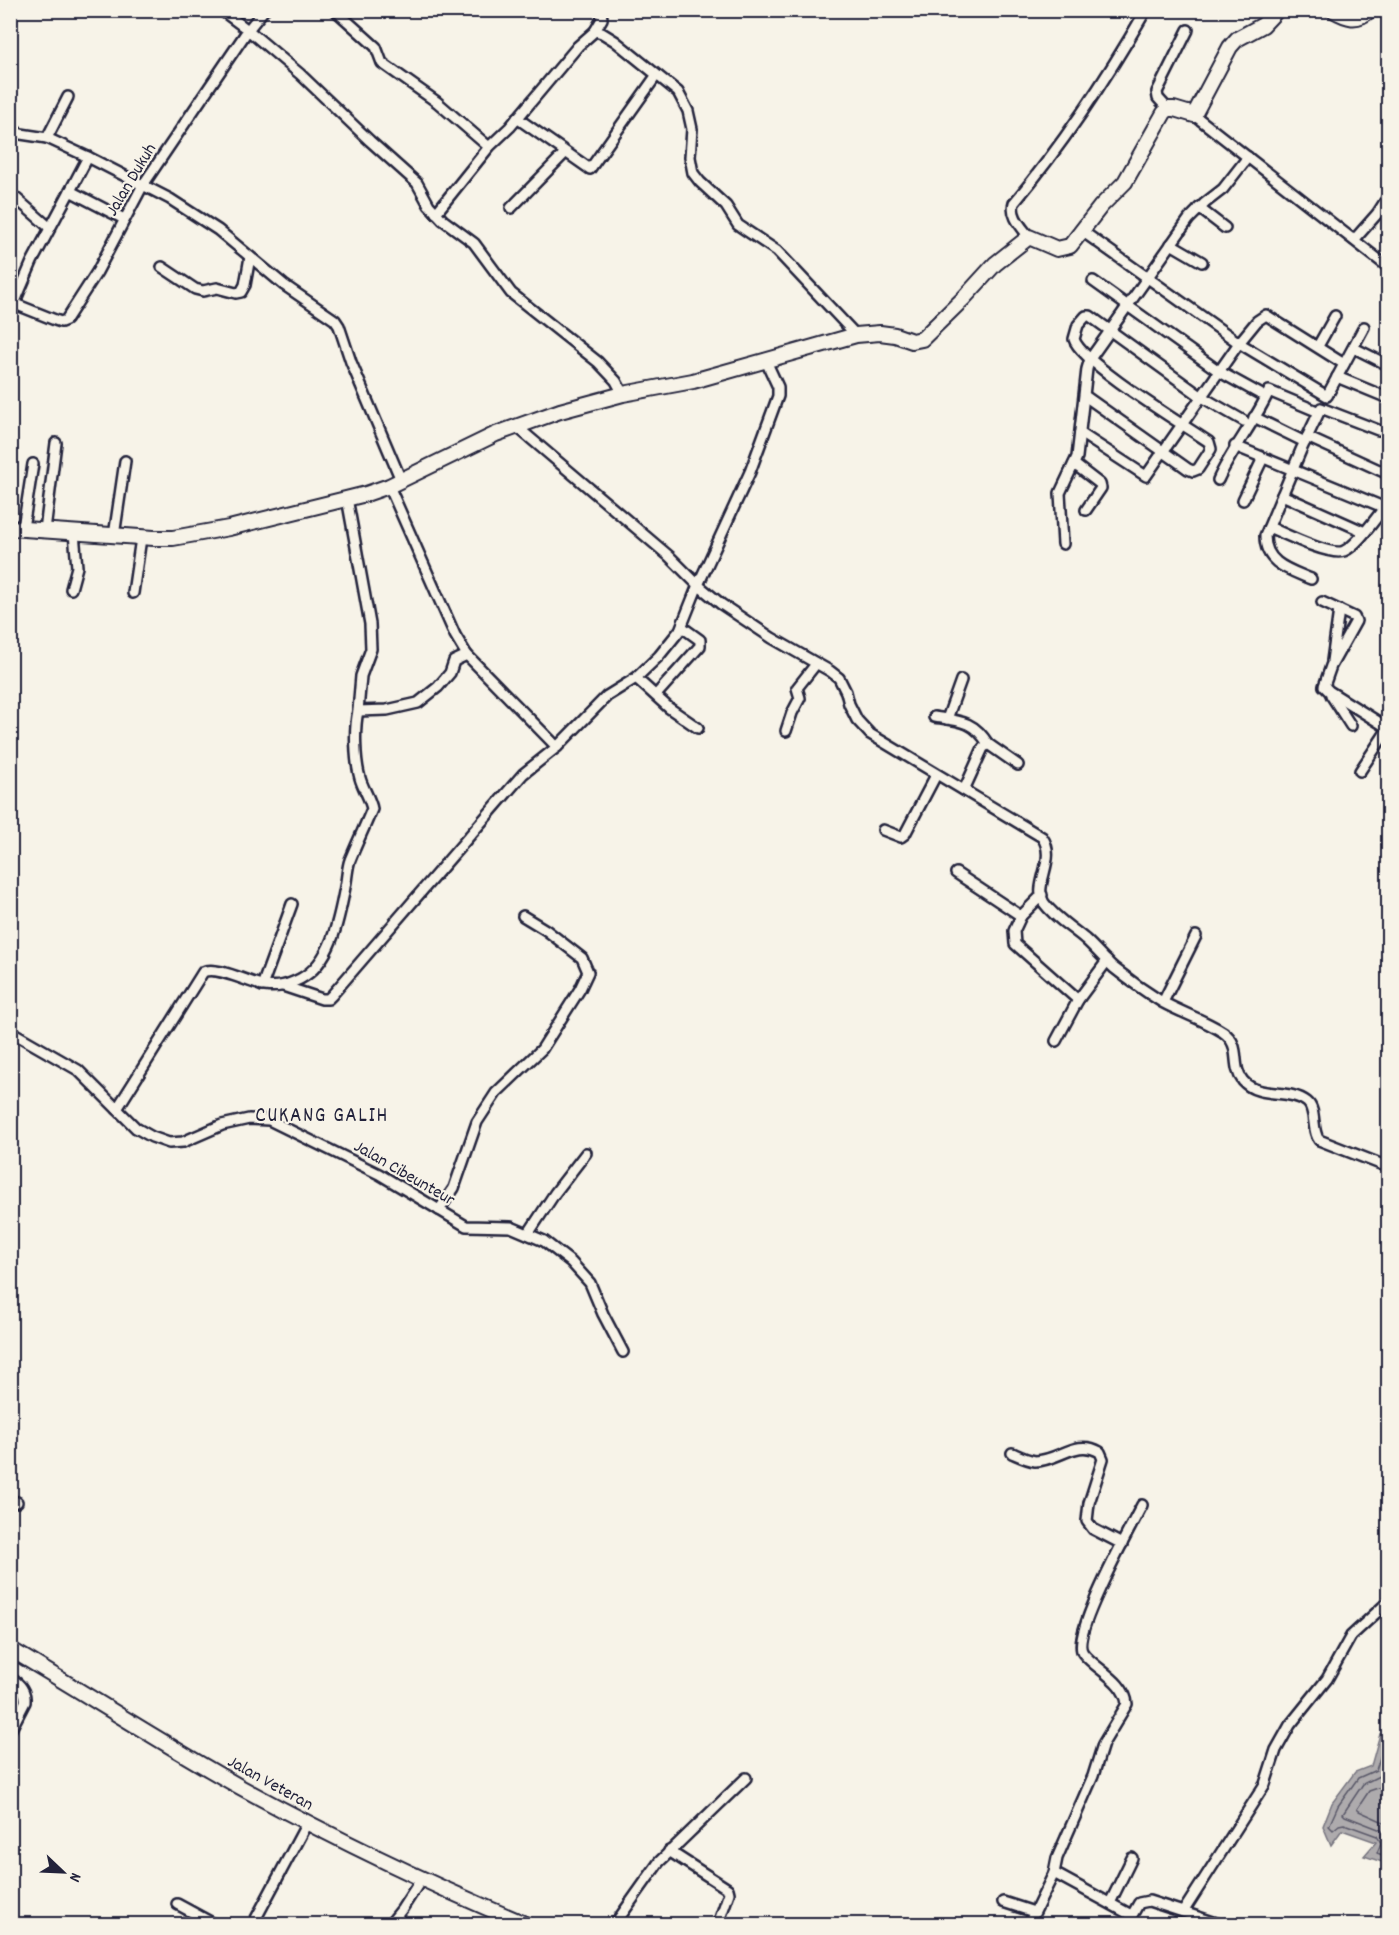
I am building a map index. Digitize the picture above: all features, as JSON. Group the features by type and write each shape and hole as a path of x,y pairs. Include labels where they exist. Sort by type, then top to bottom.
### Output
{"street":[{"path":"220,10 248,30 300,74 417,183 429,205 474,243 511,293 598,362 616,381 623,394"},
{"name":"Jalan Dukuh","path":"12,303 61,322 66,320 97,272 143,185 264,10"},
{"path":"335,10 376,47 382,63 437,102 489,147"},
{"path":"436,213 489,147 517,118 578,46 595,31 602,19 601,10"},
{"path":"1146,10 1064,138 1014,203 1014,215 1029,237 1051,247 1070,246 1101,206 1125,182 1168,109"},
{"path":"1194,115 1230,47 1237,39 1263,25 1277,10"},
{"path":"1333,10 1354,19 1360,18 1370,10"},
{"path":"1188,30 1157,92 1158,98 1168,109 1194,115 1389,267"},
{"path":"595,31 615,41 678,92 688,111 692,129 691,167 700,182 726,206 738,225 777,251 856,335"},
{"path":"517,118 591,169 656,76"},
{"path":"47,138 68,97"},
{"path":"10,129 21,134 47,138 88,157 143,185 204,221 284,285 338,323 395,483 455,635 467,655 556,747"},
{"path":"511,208 565,153"},
{"path":"12,303 88,157"},
{"path":"1064,544 1060,492 1077,457 1090,359 1199,208 1223,189 1248,157"},
{"path":"70,191 124,219"},
{"path":"10,193 50,228"},
{"path":"1354,240 1389,197"},
{"path":"1199,208 1225,228"},
{"path":"1082,231 1239,343 1327,396 1364,327"},
{"path":"33,464 17,528 141,538 173,538 229,528 348,498 395,483 516,426 560,411 623,394 693,381 856,335 880,333 912,341 922,339 995,264 1029,237"},
{"path":"1171,244 1202,262"},
{"path":"162,267 195,289 203,291 217,288 236,293 241,292 245,285 250,257"},
{"path":"1093,281 1220,372 1260,394"},
{"path":"1085,396 1192,471 1198,469 1211,449 1209,442 1082,352 1074,339 1078,325 1086,315 1202,397 1244,421"},
{"path":"1080,433 1146,476 1239,343 1257,321 1266,315 1344,364"},
{"path":"1318,346 1335,316"},
{"path":"1354,348 1389,365"},
{"path":"283,986 328,999 524,774 556,747 607,696 636,678 659,656 682,627 698,585 750,472 778,396 778,387 765,359"},
{"path":"1337,377 1389,398"},
{"path":"1218,480 1235,446 1269,391 1318,412"},
{"path":"1311,579 1273,560 1265,546 1265,536 1318,412 1322,408 1378,430"},
{"path":"1254,417 1389,474"},
{"path":"516,426 669,556 720,604 772,638 830,671 842,683 852,711 862,727 936,775 1042,837 1048,851 1042,895 1043,900 1055,915 1134,983 1163,1002 1222,1031 1231,1038 1237,1067 1248,1085 1261,1091 1296,1098 1309,1104 1314,1131 1319,1140 1389,1167"},
{"path":"45,530 56,443"},
{"path":"1235,446 1387,508 1347,550 1341,553 1310,545 1269,527"},
{"path":"1243,500 1263,458"},
{"path":"114,536 125,461"},
{"path":"1074,464 1100,484 1101,488 1086,510"},
{"path":"1282,495 1365,531"},
{"path":"117,1109 203,972 214,970 262,986 283,986 309,974 322,960 339,917 350,861 372,809 371,801 362,784 358,765 356,729 361,676 369,656 371,641 370,624 348,498"},
{"path":"72,589 77,567 74,533"},
{"path":"133,593 141,538"},
{"path":"1322,602 1354,617 1356,621 1331,666 1324,686 1389,728 1360,771"},
{"path":"1331,666 1339,610"},
{"path":"656,695 700,646 700,640 682,627"},
{"path":"358,711 387,710 417,703 447,677 452,671 454,661 467,655"},
{"path":"786,731 792,712 800,698 797,688 816,664"},
{"path":"636,678 669,708 698,728"},
{"path":"947,719 961,680"},
{"path":"1329,691 1349,729 1360,711"},
{"path":"934,717 963,722 978,730 988,744 1018,765"},
{"path":"964,790 983,748 988,744"},
{"path":"883,830 901,837 905,834 936,775"},
{"path":"956,873 1021,916"},
{"path":"1042,895 1021,916 1014,931 1015,944 1078,1000"},
{"path":"262,986 292,904"},
{"path":"439,1210 454,1188 477,1122 496,1094 542,1049 580,989 588,972 582,958 546,930 523,916"},
{"path":"1163,1002 1196,936"},
{"path":"1056,1041 1078,1000 1107,961"},
{"name":"Jalan Cibeunteur","path":"10,1031 78,1070 136,1128 152,1137 169,1143 191,1139 222,1125 249,1119 268,1120 379,1174 471,1228 511,1227 552,1246 590,1283 623,1352"},
{"path":"528,1234 555,1193 586,1153"},
{"path":"1012,1453 1037,1461 1081,1447 1100,1452 1103,1459 1089,1503 1087,1521 1093,1528 1122,1544"},
{"path":"1029,1924 1054,1873 1057,1858 1093,1776 1103,1744 1127,1704 1124,1693 1100,1667 1084,1655 1080,1643 1095,1598 1142,1505"},
{"path":"1183,1912 1265,1784 1276,1750 1290,1725 1327,1678 1351,1636 1389,1602"},
{"name":"Jalan Veteran","path":"10,1649 127,1721 308,1823 520,1923"},
{"path":"10,1678 19,1683 26,1697 10,1731"},
{"path":"615,1924 646,1879 669,1851 746,1778"},
{"path":"253,1924 308,1823"},
{"path":"669,1851 728,1889 729,1893 718,1924"},
{"path":"1110,1903 1132,1858"},
{"path":"1054,1873 1131,1915"},
{"path":"390,1924 422,1878"},
{"path":"1128,1924 1139,1903 1149,1901 1219,1924"},
{"path":"1003,1902 1034,1912"},
{"path":"177,1904 214,1924"}],"water":[{"path":"1380,1734 1388,1738 1388,1864 1364,1856 1376,1842 1342,1830 1331,1845 1323,1826 1332,1803 1355,1772 1371,1766"}],"district":[{"name":"CUKANG GALIH","path":"322,1114"}]}
